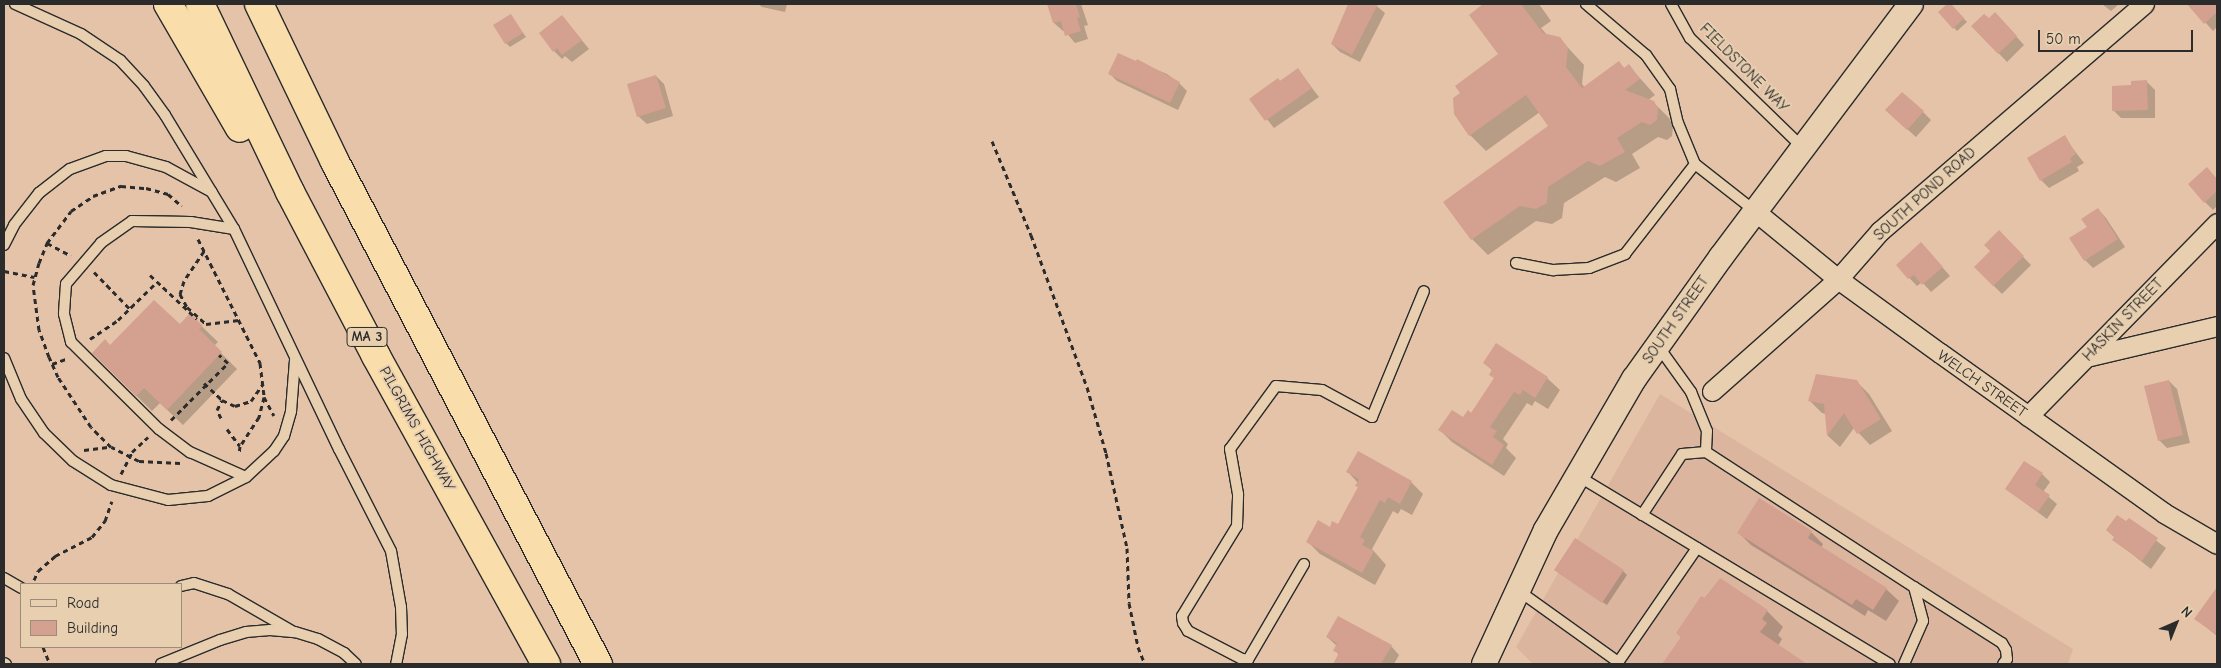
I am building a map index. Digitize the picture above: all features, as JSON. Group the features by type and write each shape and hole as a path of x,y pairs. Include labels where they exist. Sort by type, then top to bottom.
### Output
{"highway":[{"path":"168,4 289,215 376,356"},
{"name":"PILGRIMS HIGHWAY","path":"200,4 290,192 376,356 546,664"},
{"path":"258,4 335,162 598,664"}],"street":[{"name":"SOUTH STREET","path":"1484,664 1546,530 1620,403 1710,271 1911,4"},
{"name":"SOUTH POND ROAD","path":"1712,392 1838,280 1880,231 2144,4"},
{"name":"WELCH STREET","path":"1756,212 1838,280 2164,513 2217,544"},
{"name":"HASKIN STREET","path":"2028,416 2217,223"},
{"path":"2086,357 2217,326"}],"lane":[{"path":"15,4 81,34 120,60 144,86 165,115 234,229 391,551 401,607 402,634 396,664"},
{"path":"1586,4 1646,55 1670,89 1678,123 1695,164 1756,212"},
{"name":"FIELDSTONE WAY","path":"1671,4 1690,38 1803,148"},
{"path":"4,245 21,214 38,193 70,169 106,156 126,156 159,165 182,174 213,193"},
{"path":"1516,263 1553,270 1590,268 1625,254 1695,164"},
{"path":"234,229 191,222 132,222 101,243 66,284 64,314 71,342 159,429 190,452 246,477"},
{"path":"1304,564 1248,660 1242,659 1188,631 1183,623 1182,616 1238,526 1238,494 1230,449 1276,386 1322,390 1372,417 1424,291"},
{"path":"1658,346 1691,392 1707,431 1706,452"},
{"path":"4,358 21,399 44,433 73,461 116,487 168,500 208,496 246,477 274,451 284,436 292,411 296,357"},
{"path":"1642,515 1682,454 1706,452 2002,643 2006,650 2007,659 2003,664"},
{"path":"1578,476 1890,664"},
{"path":"1519,591 1618,663 1697,548"},
{"path":"4,578 20,587"},
{"path":"182,586 194,583 228,594 294,632 331,645 356,664"},
{"path":"1904,664 1923,621 1914,587"},
{"path":"160,664 220,640 246,632 270,630 294,632"}],"path":[{"path":"992,142 1031,235 1087,386 1106,453 1127,548 1129,603 1138,647 1145,664"},
{"path":"184,463 139,461 111,447 92,427 58,377 39,330 33,285 34,277 47,243 71,211 93,196 121,186 146,188 168,194 185,208 204,251 260,362 264,383 264,397 259,417 240,446 239,454"},
{"path":"197,318 180,294 184,281 204,251"},
{"path":"4,271 34,277"},
{"path":"150,275 206,324 239,320"},
{"path":"52,364 67,358 118,320 157,282"},
{"path":"32,583 38,571 55,556 92,537 105,521 116,487 130,456 149,436 177,416 205,384 228,363 219,356"},
{"path":"205,384 222,400 234,406 251,401 264,383"},
{"path":"221,418 217,410 222,400"},
{"path":"227,429 240,446"},
{"path":"84,450 111,447"},
{"path":"43,648 50,664"}],"shaded area":[{"path":"1660,394 2073,649 2068,664 1533,664 1516,647"}],"building":[{"path":"1047,4 1076,4 1080,17 1077,18 1081,31 1065,36 1061,21 1053,23"},
{"path":"1348,4 1378,4 1352,55 1331,44"},
{"path":"1483,4 1521,4 1543,33 1560,37 1568,48 1566,67 1582,88 1619,61 1624,68 1629,64 1640,79 1625,90 1654,101 1658,109 1657,120 1650,125 1642,122 1617,138 1625,152 1600,166 1588,161 1548,187 1547,203 1536,209 1520,206 1471,240 1443,202 1548,126 1526,95 1469,136 1454,114 1453,98 1460,93 1455,86 1498,54 1469,15"},
{"path":"1947,4 1951,4 1964,18 1953,29 1938,12"},
{"path":"2187,4 2217,4 2217,12 2204,24"},
{"path":"1995,12 2017,36 1998,54 1971,26 1984,14 1989,18"},
{"path":"511,14 523,33 505,44 493,25"},
{"path":"562,15 582,40 562,55 557,48 553,52 539,33"},
{"path":"1118,53 1136,61 1137,59 1180,82 1170,103 1108,74"},
{"path":"1298,68 1312,88 1265,121 1249,99 1278,78 1280,81"},
{"path":"656,75 666,108 637,117 627,84"},
{"path":"2147,80 2148,110 2112,111 2112,86 2131,85 2131,81"},
{"path":"1902,92 1924,111 1907,130 1885,110"},
{"path":"2065,135 2076,154 2070,158 2072,162 2040,181 2027,158"},
{"path":"2207,167 2217,179 2217,191 2204,203 2188,184"},
{"path":"2098,208 2118,239 2084,261 2069,238 2087,227 2081,219"},
{"path":"1999,230 2024,256 1993,286 1974,267 1990,251 1984,245"},
{"path":"1921,242 1943,267 1922,285 1914,275 1908,279 1896,265"},
{"path":"154,300 180,324 190,313 203,326 199,329 222,352 167,410 144,388 136,396 92,353 105,339 110,345"},
{"path":"1496,343 1548,377 1535,398 1523,390 1520,395 1514,392 1490,427 1497,431 1493,437 1504,445 1492,465 1438,430 1452,410 1463,417 1468,410 1471,413 1494,378 1489,375 1492,369 1483,363"},
{"path":"1816,374 1857,380 1881,419 1857,434 1844,413 1827,436 1824,404 1808,401"},
{"path":"2169,380 2183,435 2158,441 2144,386"},
{"path":"1358,451 1412,481 1400,504 1388,497 1385,503 1380,500 1360,537 1365,540 1362,545 1374,551 1362,573 1306,542 1318,520 1330,527 1332,521 1338,524 1358,487 1355,486 1359,479 1346,472"},
{"path":"2024,461 2043,473 2035,485 2050,495 2038,512 2005,489"},
{"path":"1759,498 1812,531 1808,538 1887,588 1873,610 1856,599 1852,605 1737,533"},
{"path":"2117,515 2126,521 2129,518 2158,538 2142,561 2112,540 2114,537 2106,530"},
{"path":"1575,538 1624,570 1602,603 1554,570"},
{"path":"1720,578 1768,610 1762,619 1767,623 1760,632 1807,664 1662,664 1681,637 1676,633 1701,596 1705,598"},
{"path":"2217,587 2217,635 2194,619"},
{"path":"1338,616 1392,645 1381,664 1333,664 1339,653 1333,651 1337,643 1326,637"}]}
